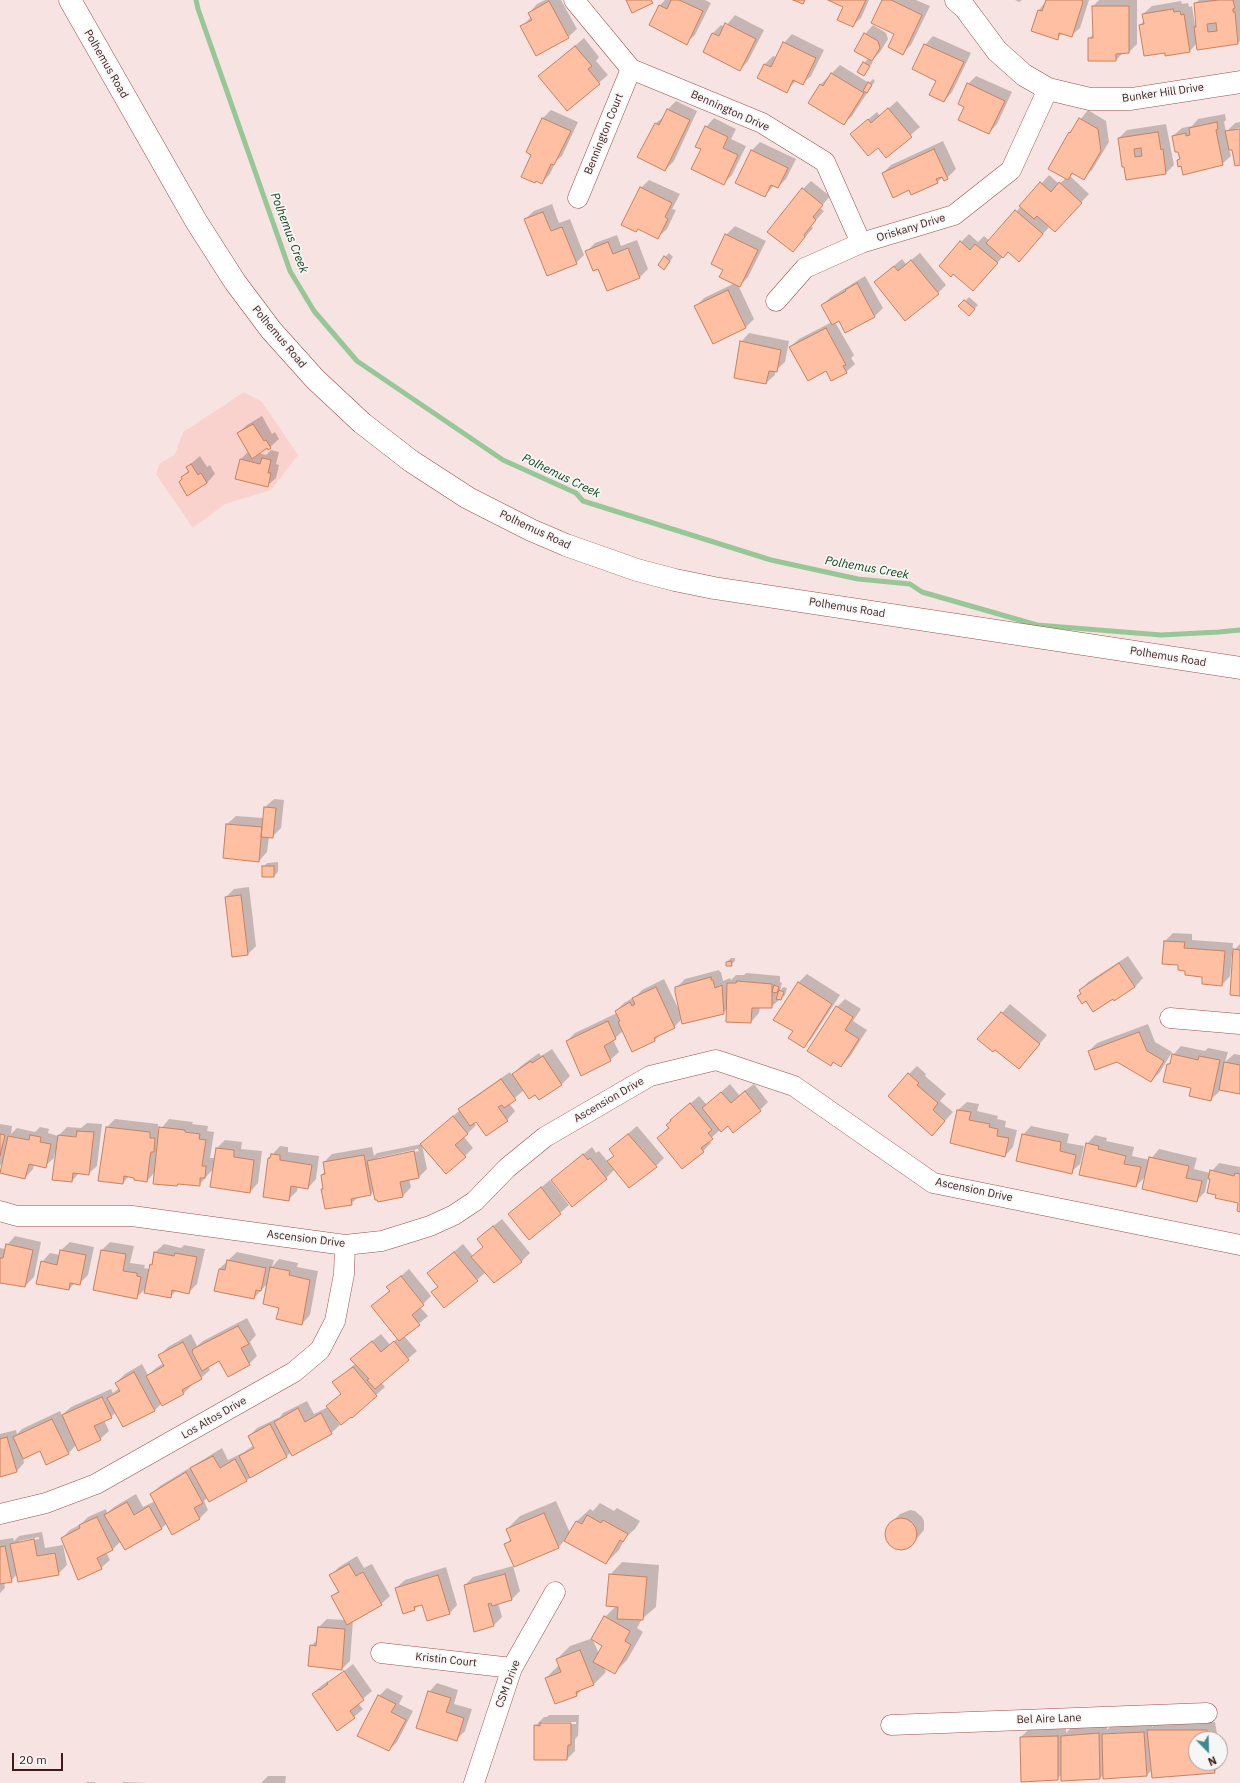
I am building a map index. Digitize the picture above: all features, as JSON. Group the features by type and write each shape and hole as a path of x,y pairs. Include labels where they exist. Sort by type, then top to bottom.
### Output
{"main road":[{"name":"Polhemus Road","path":"70,0 196,221 239,288 271,330 315,379 362,423 411,461 468,498 518,524 566,546 637,570 675,580 721,589 1240,668"},
{"name":"Bunker Hill Drive","path":"956,0 965,8 997,51 1024,75 1048,89 1090,99 1131,99 1240,82"}],"street":[{"name":"Bennington Drive","path":"574,0 630,69 762,123 825,162 861,243"},
{"name":"Bennington Court","path":"578,198 630,69"},
{"name":"Oriskany Drive","path":"776,301 805,268 861,243 954,215 1011,170 1048,89"},
{"path":"1170,1018 1240,1024"},
{"name":"Ascension Drive","path":"0,1211 17,1216 132,1216 345,1245 382,1241 406,1235 454,1215 475,1201 507,1168 545,1137 650,1076 716,1060 794,1086 933,1183 1240,1245"},
{"name":"Los Altos Drive","path":"0,1514 46,1503 96,1484 294,1372 320,1350 335,1321 344,1274 345,1245"},
{"name":"CSM Drive","path":"474,1783 512,1668 555,1592"},
{"name":"Kristin Court","path":"381,1653 512,1668"},
{"name":"Bel Aire Lane","path":"891,1725 1207,1713"}],"shaded area":[{"path":"244,392 262,402 298,455 271,490 225,504 193,528 156,474 160,463 175,455 183,432"}],"building":[{"path":"626,0 651,0 653,3 632,13"},
{"path":"671,0 679,0 703,11 687,45 649,25 659,5 667,9"},
{"path":"793,0 805,0 803,4"},
{"path":"828,0 866,0 853,27 837,20 843,7"},
{"path":"882,0 891,0 922,15 903,55 888,47 894,34 871,23"},
{"path":"1046,0 1082,0 1083,2 1072,37 1059,33 1058,40 1031,31 1038,10 1042,11"},
{"path":"1233,0 1235,8 1233,9 1233,12 1235,12 1238,44 1197,50 1194,27 1196,27 1194,3","holes":["1216,23 1217,31 1208,32 1207,24"]},
{"path":"549,1 569,38 536,56 520,26 532,20 528,13"},
{"path":"1092,6 1129,6 1129,53 1116,54 1116,61 1088,61 1088,38 1093,38"},
{"path":"1173,9 1174,12 1180,11 1181,15 1184,14 1190,52 1165,56 1165,53 1144,56 1139,25 1144,24 1142,14"},
{"path":"725,23 756,39 740,71 703,52 712,33 719,36"},
{"path":"864,33 878,41 880,48 872,61 854,51"},
{"path":"783,42 816,58 803,85 793,80 787,93 757,78 764,64 771,67"},
{"path":"924,44 964,62 944,102 929,95 936,81 912,69"},
{"path":"575,46 592,66 588,69 600,84 567,111 538,76"},
{"path":"863,62 870,66 864,76 857,72"},
{"path":"831,73 864,93 844,125 808,103 820,84 823,86"},
{"path":"868,82 872,85 867,93 863,91"},
{"path":"967,83 1005,101 989,134 958,120 964,107 958,104"},
{"path":"888,108 912,137 886,158 878,148 868,156 850,134 868,119 871,123"},
{"path":"667,109 690,120 665,171 637,157 655,123 659,125"},
{"path":"542,118 571,131 554,165 551,164 542,184 536,181 535,183 521,177 531,155 526,152"},
{"path":"1079,118 1098,129 1101,151 1084,180 1072,173 1068,180 1048,169 1069,132 1070,133"},
{"path":"1217,122 1218,129 1216,130 1223,165 1183,175 1181,166 1178,167 1177,160 1180,159 1178,152 1175,152 1172,136 1186,133 1186,136 1190,135 1189,128"},
{"path":"705,126 728,137 723,148 738,155 724,185 691,169 701,149 695,147"},
{"path":"1240,129 1240,165 1235,166 1232,150 1229,150 1225,131"},
{"path":"1158,132 1161,150 1163,149 1166,174 1126,180 1124,167 1122,167 1118,138","holes":["1141,148 1142,156 1135,157 1134,149"]},
{"path":"934,149 948,179 944,181 942,177 936,179 938,183 911,195 909,190 893,198 882,173"},
{"path":"751,150 788,168 778,188 771,185 765,197 735,183"},
{"path":"1040,182 1051,192 1059,182 1082,203 1055,232 1037,216 1034,219 1019,206"},
{"path":"640,187 672,203 665,217 668,219 658,239 638,229 636,232 621,225"},
{"path":"802,188 823,205 813,217 816,220 793,252 767,232"},
{"path":"1015,210 1043,234 1019,262 1008,252 1003,258 986,243"},
{"path":"543,212 551,231 562,227 577,264 547,276 524,219"},
{"path":"725,234 758,250 740,287 719,277 723,270 711,264"},
{"path":"960,241 970,250 975,244 998,263 973,291 953,274 951,277 939,266"},
{"path":"608,242 613,254 628,248 640,278 607,291 598,269 593,271 585,251"},
{"path":"664,256 670,261 664,270 658,265"},
{"path":"911,260 939,294 905,321 874,282 894,266 898,271"},
{"path":"857,283 875,317 845,333 839,321 832,325 821,305"},
{"path":"728,290 746,328 713,344 694,306"},
{"path":"964,300 975,309 969,316 958,306"},
{"path":"826,328 846,365 843,366 847,373 831,381 826,371 808,381 789,347"},
{"path":"740,341 781,350 777,372 769,371 766,384 734,378"},
{"path":"253,424 264,441 266,440 271,448 268,450 267,448 252,459 237,433"},
{"path":"262,458 271,460 268,473 271,473 268,487 235,479 240,459 260,464"},
{"path":"191,464 198,475 201,473 207,483 187,496 179,482 182,479 181,477 189,472 186,467"},
{"path":"264,807 276,808 273,838 261,837"},
{"path":"226,824 262,827 259,862 223,858"},
{"path":"262,866 274,866 274,877 262,877"},
{"path":"241,895 248,955 232,957 225,897"},
{"path":"1164,941 1185,942 1184,948 1225,951 1222,986 1202,984 1202,977 1185,975 1185,971 1178,970 1178,965 1162,964"},
{"path":"1233,949 1240,950 1240,996 1230,995"},
{"path":"731,961 732,966 726,966 726,962"},
{"path":"1119,963 1135,987 1114,1001 1113,999 1093,1012 1086,1001 1082,1004 1077,996 1081,994 1079,990"},
{"path":"711,977 715,988 722,985 724,1014 682,1024 675,987"},
{"path":"737,981 772,984 772,1008 752,1008 751,1023 726,1022 727,983 736,983"},
{"path":"798,982 832,1004 804,1048 788,1038 793,1031 773,1020"},
{"path":"774,985 779,987 777,993 772,992"},
{"path":"656,987 675,1028 654,1038 655,1041 632,1052 618,1022 620,1021 615,1011 630,1002 632,1006 635,1004 632,998"},
{"path":"779,990 784,992 781,1000 776,999"},
{"path":"836,1006 853,1017 845,1030 859,1039 841,1067 833,1062 831,1066 807,1051"},
{"path":"1001,1012 1040,1044 1019,1069 995,1050 993,1052 977,1039"},
{"path":"608,1021 616,1039 604,1046 611,1061 581,1076 566,1041"},
{"path":"1139,1032 1147,1051 1164,1061 1151,1082 1117,1062 1095,1070 1088,1051"},
{"path":"1172,1054 1198,1060 1199,1056 1220,1060 1211,1101 1189,1096 1191,1088 1163,1082 1167,1064 1170,1064"},
{"path":"543,1056 562,1085 539,1100 535,1095 529,1099 512,1074 531,1061 532,1063"},
{"path":"1224,1062 1240,1065 1240,1094 1219,1090"},
{"path":"908,1073 919,1083 917,1085 938,1103 933,1110 945,1121 932,1136 888,1096"},
{"path":"501,1079 516,1100 504,1108 502,1105 498,1107 508,1121 486,1136 476,1122 470,1126 458,1109"},
{"path":"745,1091 761,1111 733,1133 728,1126 721,1132 702,1108 721,1092 731,1103"},
{"path":"690,1103 712,1130 708,1133 713,1139 701,1148 704,1152 682,1169 657,1138 669,1128 666,1125 671,1121 670,1120"},
{"path":"957,1110 971,1112 969,1120 990,1124 989,1127 998,1129 997,1136 1009,1138 1005,1157 950,1143"},
{"path":"453,1116 468,1134 455,1145 466,1157 446,1174 420,1144"},
{"path":"106,1127 150,1132 150,1138 155,1138 154,1152 151,1152 150,1157 147,1182 134,1180 134,1178 124,1176 123,1184 98,1181"},
{"path":"159,1127 185,1130 185,1132 200,1134 199,1139 206,1140 202,1166 206,1166 205,1178 200,1178 200,1186 153,1184"},
{"path":"77,1131 94,1132 89,1175 73,1173 72,1182 52,1180 58,1135 76,1137"},
{"path":"0,1134 5,1135 0,1156"},
{"path":"628,1134 657,1167 629,1188 607,1161 614,1156 609,1149"},
{"path":"1022,1134 1061,1142 1060,1151 1076,1155 1072,1174 1016,1161"},
{"path":"30,1135 41,1137 40,1142 51,1144 46,1168 29,1164 25,1179 0,1173 8,1136 29,1140"},
{"path":"1086,1143 1099,1146 1098,1149 1126,1156 1124,1164 1141,1167 1136,1187 1079,1175"},
{"path":"216,1148 234,1150 234,1157 254,1160 250,1193 210,1187"},
{"path":"414,1151 419,1178 400,1182 403,1197 378,1202 375,1200 367,1161"},
{"path":"271,1154 280,1155 280,1160 312,1165 308,1189 291,1186 289,1201 263,1197 268,1158 270,1158"},
{"path":"583,1154 588,1160 590,1158 607,1179 572,1207 551,1180"},
{"path":"364,1155 371,1195 351,1199 352,1205 325,1209 321,1189 323,1189 321,1175 325,1174 323,1162"},
{"path":"1149,1157 1189,1166 1186,1178 1202,1181 1197,1202 1142,1189"},
{"path":"1210,1170 1234,1176 1235,1173 1240,1174 1240,1212 1237,1211 1238,1203 1215,1198 1216,1195 1207,1193"},
{"path":"541,1187 561,1214 529,1240 508,1214"},
{"path":"493,1226 522,1262 494,1283 471,1257 483,1247 477,1239"},
{"path":"6,1244 33,1250 25,1287 0,1283 0,1258 3,1258"},
{"path":"60,1250 86,1255 80,1285 70,1283 69,1290 36,1284 41,1261 57,1265"},
{"path":"101,1250 126,1254 123,1271 137,1273 137,1276 141,1277 137,1299 93,1290"},
{"path":"154,1252 174,1256 175,1253 197,1257 189,1294 172,1290 171,1298 144,1293"},
{"path":"454,1252 478,1281 444,1308 431,1292 438,1287 427,1273"},
{"path":"227,1260 266,1268 261,1291 256,1290 254,1299 214,1291 219,1269 225,1270"},
{"path":"270,1267 290,1271 289,1275 310,1280 302,1325 276,1319 279,1308 263,1304"},
{"path":"401,1276 424,1305 412,1315 420,1325 399,1341 371,1306 390,1291 386,1287"},
{"path":"238,1326 249,1344 241,1348 250,1365 228,1377 219,1361 202,1371 192,1352 193,1349"},
{"path":"372,1341 381,1352 394,1341 409,1360 375,1389 367,1380 369,1379 350,1359"},
{"path":"183,1342 202,1379 182,1390 184,1394 162,1406 146,1376 164,1366 158,1355"},
{"path":"353,1367 377,1396 352,1418 351,1417 341,1425 326,1406 341,1394 332,1382"},
{"path":"134,1372 155,1411 123,1427 107,1398 120,1391 115,1383"},
{"path":"102,1397 112,1418 94,1426 101,1440 78,1451 62,1415"},
{"path":"298,1408 305,1422 321,1413 332,1434 292,1456 274,1422"},
{"path":"52,1419 69,1454 46,1465 40,1451 23,1459 13,1437"},
{"path":"270,1424 287,1457 250,1478 239,1456 254,1448 248,1436"},
{"path":"7,1437 17,1472 0,1477 0,1439"},
{"path":"213,1456 220,1468 235,1459 247,1481 209,1502 190,1468"},
{"path":"186,1472 203,1503 194,1508 200,1519 172,1535 150,1494"},
{"path":"127,1502 134,1515 149,1506 162,1529 125,1550 104,1515"},
{"path":"544,1513 559,1548 514,1567 504,1544 511,1541 506,1529"},
{"path":"587,1515 601,1523 603,1520 628,1534 623,1542 620,1540 606,1564 564,1541 576,1521 582,1524"},
{"path":"97,1517 113,1550 97,1558 102,1569 78,1580 61,1538 80,1528 79,1525"},
{"path":"898,1518 904,1518 914,1525 917,1534 916,1540 910,1547 904,1550 898,1550 888,1543 885,1537 885,1531 892,1521"},
{"path":"34,1539 37,1556 55,1553 59,1575 18,1582 10,1544"},
{"path":"5,1546 12,1582 0,1584 0,1547"},
{"path":"349,1564 356,1576 363,1572 382,1605 347,1625 331,1596 339,1592 329,1575"},
{"path":"505,1574 512,1600 492,1606 491,1603 488,1604 494,1626 474,1632 464,1585"},
{"path":"609,1574 647,1577 643,1620 617,1619 618,1607 606,1606"},
{"path":"438,1575 450,1614 427,1621 422,1605 414,1607 415,1610 403,1614 395,1588"},
{"path":"604,1616 630,1631 625,1641 631,1645 615,1674 593,1662 602,1646 591,1639"},
{"path":"318,1627 345,1629 342,1670 308,1666 310,1645 316,1646"},
{"path":"580,1650 594,1685 576,1692 577,1696 555,1704 545,1678 561,1672 556,1659"},
{"path":"344,1671 364,1700 350,1711 355,1718 337,1731 312,1694 319,1689 320,1690"},
{"path":"428,1691 451,1698 446,1712 464,1718 457,1741 416,1728"},
{"path":"378,1695 396,1704 391,1712 406,1720 389,1751 357,1736"},
{"path":"540,1723 571,1723 571,1745 568,1745 567,1760 534,1760 534,1725 540,1726"},
{"path":"1147,1730 1207,1730 1188,1731 1188,1771 1215,1771 1215,1773 1152,1778"},
{"path":"1144,1732 1147,1776 1103,1779 1102,1734"},
{"path":"1099,1733 1100,1779 1061,1781 1061,1736"},
{"path":"1058,1736 1058,1780 1021,1782 1020,1737"}],"waterway":[{"name":"Polhemus Creek","path":"196,0 290,271 314,311 357,361 503,460 576,493 583,501 771,560 858,579 910,584 922,592 1037,625 1161,635 1240,630"}]}
